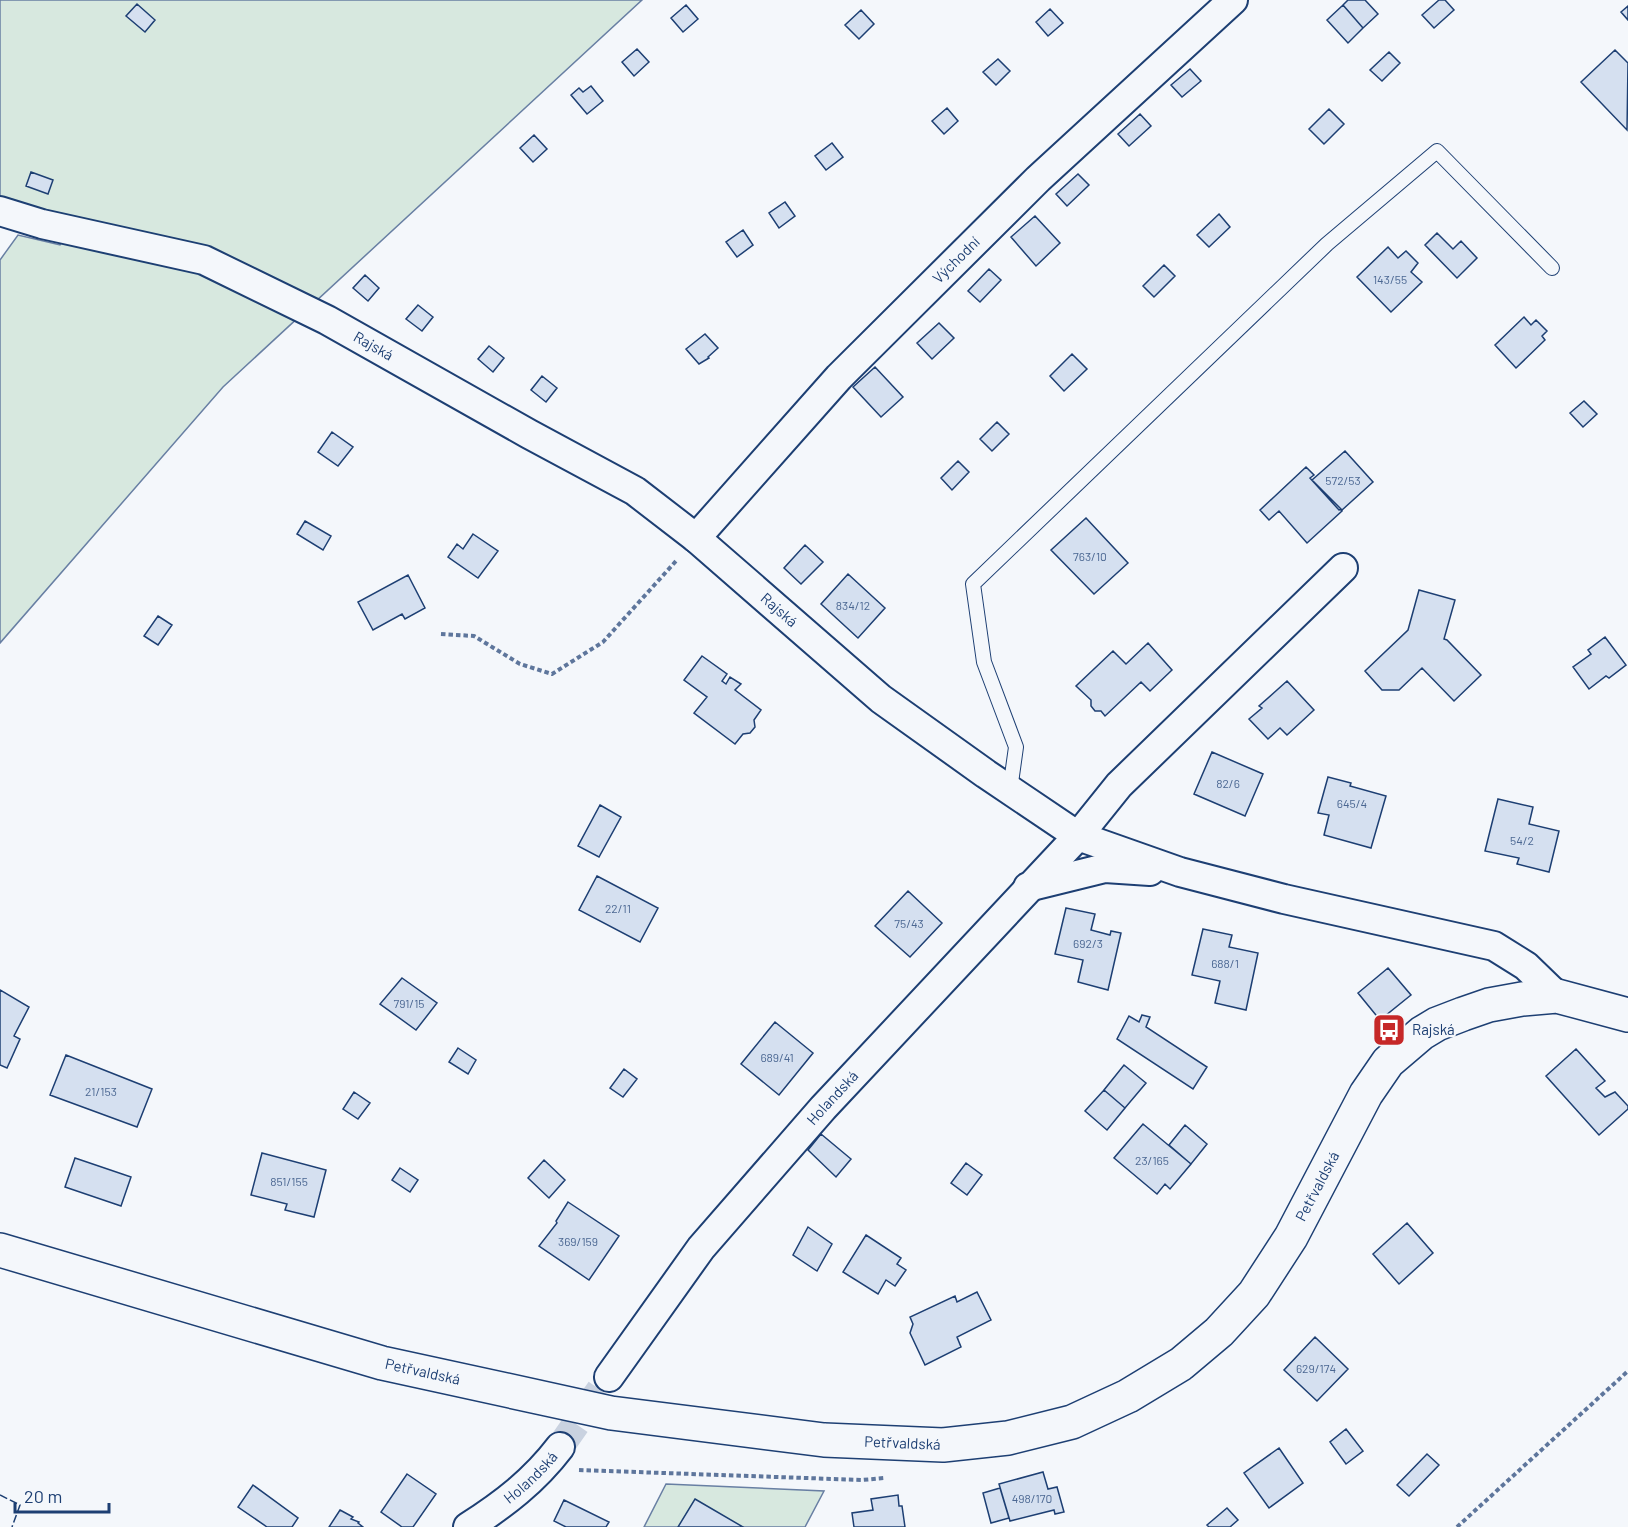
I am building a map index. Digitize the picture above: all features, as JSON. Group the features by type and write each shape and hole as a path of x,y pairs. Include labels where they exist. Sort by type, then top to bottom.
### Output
{"street":[{"name":"Východní","path":"696,538 839,377 1038,179 1233,0"},
{"name":"Rajská","path":"0,211 73,231 204,260 327,320 635,491 696,538 881,699 1078,836 1180,872 1284,899 1494,946 1526,966 1557,996"},
{"name":"Holandská","path":"609,1377 701,1248 823,1108 1078,836 1119,785 1343,568"},
{"path":"1028,887 1105,868 1180,872"},
{"name":"Petřvaldská","path":"0,1250 382,1363 610,1413 824,1440 943,1445 1008,1438 1072,1422 1128,1395 1181,1364 1219,1332 1254,1294 1291,1237 1366,1094 1388,1062 1437,1024 1489,1005 1557,996 1628,1015"},
{"name":"Holandská","path":"468,1527 502,1505 543,1469 560,1447"}],"lane":[{"path":"1010,790 1016,747 984,662 973,584 1327,244 1437,151 1552,268"}],"path":[{"path":"441,634 474,636 520,664 552,674 603,642 696,538"},
{"path":"1457,1527 1628,1371"},
{"path":"543,1469 862,1480 886,1477"}],"shaded area":[{"path":"0,0 642,0 223,387 0,643 0,260 18,235 60,245 73,222 0,202"},
{"path":"666,1484 824,1491 805,1527 644,1527"}],"building":[{"path":"1348,0 1365,0 1378,14 1363,28 1343,5"},
{"path":"1439,0 1445,0 1454,10 1434,28 1422,15"},
{"path":"137,4 155,20 145,32 126,16"},
{"path":"686,5 698,19 683,32 671,18"},
{"path":"1343,5 1363,28 1348,43 1327,20"},
{"path":"1628,6 1628,20 1621,12"},
{"path":"1050,9 1063,23 1048,36 1036,22"},
{"path":"861,10 874,24 859,39 845,25"},
{"path":"637,49 649,62 634,76 622,62"},
{"path":"1615,50 1628,63 1627,130 1581,82"},
{"path":"1389,52 1400,63 1382,81 1370,70"},
{"path":"998,59 1010,71 996,85 983,72"},
{"path":"1190,69 1201,81 1182,97 1171,85"},
{"path":"591,86 603,101 587,114 571,95 579,88 583,92"},
{"path":"947,108 958,121 944,134 932,121"},
{"path":"1329,109 1344,124 1324,144 1309,129"},
{"path":"1140,114 1151,126 1129,146 1118,134"},
{"path":"534,135 547,149 533,162 520,148"},
{"path":"832,143 843,157 826,170 815,156"},
{"path":"31,172 53,180 48,194 26,186"},
{"path":"1078,174 1089,185 1067,206 1056,194"},
{"path":"785,202 795,216 779,228 769,213"},
{"path":"1219,214 1230,227 1209,247 1197,235"},
{"path":"1035,216 1060,243 1036,266 1011,237"},
{"path":"743,230 753,245 737,257 726,242"},
{"path":"1437,233 1453,249 1461,241 1477,258 1457,278 1425,245"},
{"path":"1388,247 1398,258 1406,251 1418,263 1411,272 1422,282 1391,312 1357,277"},
{"path":"1164,265 1175,276 1154,297 1143,286"},
{"path":"989,269 1001,280 980,302 968,291"},
{"path":"365,275 379,288 368,301 353,288"},
{"path":"418,305 433,317 422,331 406,319"},
{"path":"1524,317 1531,325 1536,320 1547,331 1542,336 1545,340 1516,368 1495,345"},
{"path":"939,323 954,338 932,359 917,343"},
{"path":"705,334 718,348 709,358 699,364 686,349"},
{"path":"489,346 504,358 493,372 478,359"},
{"path":"1072,354 1087,369 1064,391 1050,376"},
{"path":"875,367 903,397 881,417 853,387"},
{"path":"542,376 557,388 546,402 531,390"},
{"path":"1584,401 1597,414 1583,427 1570,413"},
{"path":"997,422 1009,434 992,451 980,439"},
{"path":"332,432 353,447 338,466 318,452"},
{"path":"1345,451 1373,482 1342,510 1312,480"},
{"path":"958,461 969,472 952,490 941,478"},
{"path":"1306,467 1314,475 1310,478 1342,511 1307,543 1279,511 1269,520 1260,510"},
{"path":"1086,518 1128,563 1094,594 1051,550"},
{"path":"305,521 331,536 323,550 297,534"},
{"path":"473,534 498,551 478,578 448,557 457,544 463,549"},
{"path":"805,545 823,562 801,584 784,568"},
{"path":"848,574 885,608 858,638 821,604"},
{"path":"408,575 425,608 405,619 402,614 373,630 358,602"},
{"path":"1419,590 1455,600 1444,639 1481,675 1454,701 1422,668 1399,690 1382,690 1365,671 1408,630"},
{"path":"158,616 172,625 158,645 144,636"},
{"path":"1605,637 1626,665 1589,689 1573,667 1591,654 1588,650"},
{"path":"1148,643 1172,670 1150,691 1141,682 1105,716 1101,711 1095,711 1091,706 1091,700 1076,686 1113,651 1126,664"},
{"path":"702,656 727,674 722,681 726,684 730,677 741,684 735,690 761,710 754,720 755,727 750,733 743,734 735,744 694,713 707,697 684,680"},
{"path":"1287,681 1314,710 1287,735 1280,728 1268,739 1249,719 1262,708 1259,706"},
{"path":"1212,752 1263,774 1245,816 1194,794"},
{"path":"1328,777 1386,796 1371,848 1324,835 1329,815 1318,813"},
{"path":"1498,799 1533,807 1529,824 1559,831 1549,872 1517,864 1519,858 1485,851"},
{"path":"600,805 621,817 599,857 578,846"},
{"path":"597,876 658,908 640,942 579,910"},
{"path":"908,891 942,923 910,957 875,926"},
{"path":"1066,908 1095,914 1091,930 1110,935 1111,931 1121,933 1108,990 1078,982 1083,960 1055,954"},
{"path":"1203,929 1232,935 1229,947 1258,953 1246,1010 1215,1003 1220,981 1192,975"},
{"path":"1388,968 1411,995 1380,1020 1358,993"},
{"path":"402,978 437,1003 416,1030 380,1004"},
{"path":"0,990 29,1007 14,1036 20,1039 7,1068 0,1065"},
{"path":"1142,1015 1150,1017 1146,1027 1207,1067 1193,1089 1117,1039 1129,1016 1139,1022"},
{"path":"775,1022 813,1053 779,1095 741,1064"},
{"path":"458,1048 476,1060 468,1074 449,1062"},
{"path":"1576,1049 1605,1081 1596,1088 1605,1097 1615,1092 1628,1106 1628,1109 1599,1135 1546,1076"},
{"path":"66,1055 152,1089 137,1127 50,1095"},
{"path":"1124,1065 1146,1083 1125,1108 1104,1090"},
{"path":"624,1069 637,1079 623,1097 610,1088"},
{"path":"1104,1090 1125,1108 1107,1130 1085,1111"},
{"path":"354,1092 370,1103 358,1119 343,1109"},
{"path":"1143,1124 1191,1164 1170,1189 1165,1184 1157,1194 1114,1158"},
{"path":"1185,1125 1207,1144 1191,1164 1169,1145"},
{"path":"821,1134 851,1159 836,1177 808,1150"},
{"path":"262,1153 326,1170 314,1217 285,1210 287,1204 251,1195"},
{"path":"75,1158 131,1177 121,1206 65,1187"},
{"path":"544,1160 565,1180 549,1198 528,1178"},
{"path":"966,1163 982,1175 967,1195 951,1183"},
{"path":"400,1168 418,1180 410,1192 392,1180"},
{"path":"568,1202 619,1236 589,1280 539,1246 557,1223 556,1221"},
{"path":"1407,1223 1433,1253 1399,1284 1373,1254"},
{"path":"808,1227 832,1244 817,1271 793,1255"},
{"path":"866,1235 901,1258 897,1264 906,1270 895,1286 886,1280 878,1294 843,1272"},
{"path":"977,1292 991,1320 957,1337 961,1347 925,1365 910,1333 913,1324 910,1317 955,1296 957,1302"},
{"path":"1315,1337 1348,1369 1317,1401 1284,1370"},
{"path":"1346,1429 1363,1451 1346,1464 1330,1442"},
{"path":"1279,1448 1303,1483 1269,1508 1244,1473"},
{"path":"1427,1454 1439,1465 1409,1496 1397,1485"},
{"path":"1043,1472 1048,1489 1057,1487 1064,1512 1055,1514 1054,1510 1010,1521 999,1484"},
{"path":"407,1474 436,1494 413,1527 402,1527 381,1512"},
{"path":"253,1485 298,1518 292,1527 267,1527 238,1507"},
{"path":"1000,1488 1009,1518 991,1523 983,1493"},
{"path":"898,1495 905,1527 854,1527 852,1513 873,1510 871,1499"},
{"path":"695,1499 743,1527 678,1527"},
{"path":"564,1500 609,1522 606,1527 566,1527 554,1521"},
{"path":"1227,1508 1238,1520 1230,1527 1209,1527 1207,1525"},
{"path":"340,1510 353,1517 351,1519 359,1522 363,1527 329,1527"}],"tunnel":[{"path":"560,1447 609,1377"}],"fence":[{"path":"0,1495 20,1505 12,1527"}],"place":[{"name":"Rajská","path":"1389,1030"}]}
